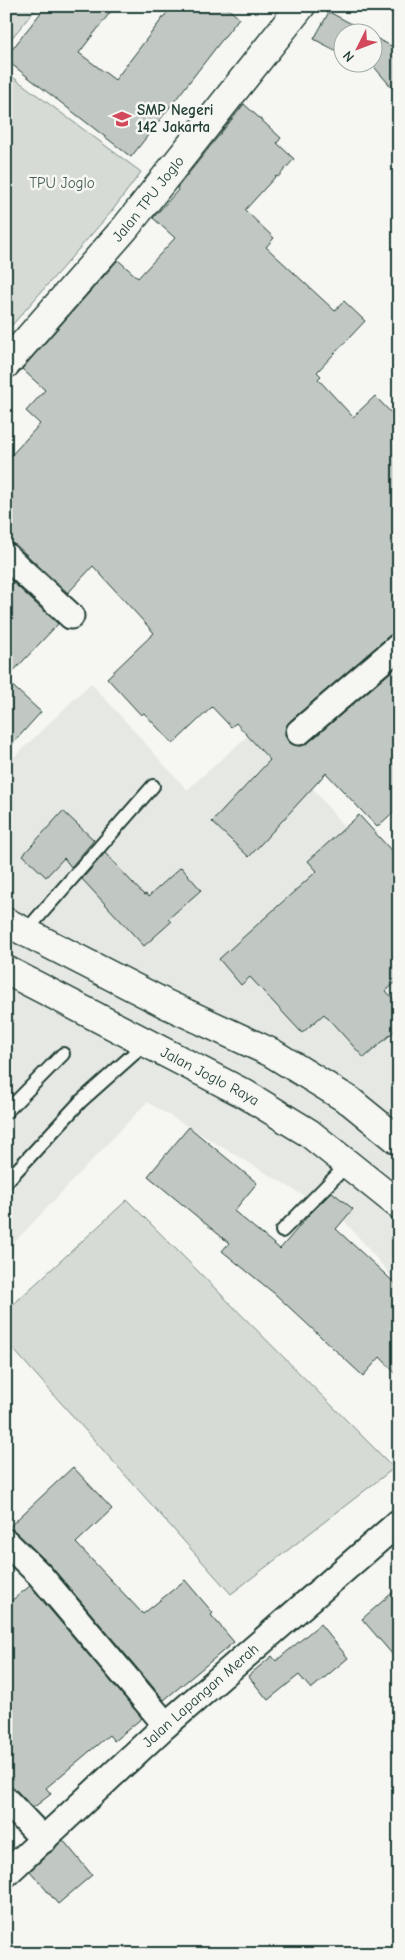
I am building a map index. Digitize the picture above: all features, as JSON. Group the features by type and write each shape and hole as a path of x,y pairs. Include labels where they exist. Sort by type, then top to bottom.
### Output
{"main road":[{"name":"Jalan TPU Joglo","path":"6,364 126,227 302,6"},
{"path":"16,927 166,1004 272,1053 350,1101 399,1142"},
{"name":"Jalan Joglo Raya","path":"6,970 246,1094 309,1133 399,1205"}],"street":[{"path":"6,556 71,616"},
{"path":"299,732 399,646"},
{"name":"Jalan Lapangan Merah","path":"6,1874 166,1725 399,1522"},
{"path":"6,1542 39,1574 166,1725"},
{"path":"6,1800 44,1840"}],"lane":[{"path":"16,927 153,786"},
{"path":"6,1182 81,1101 146,1043"},
{"path":"6,1112 63,1054"},
{"path":"282,1231 348,1164"}],"shaded area":[{"path":"91,683 187,790 261,724 377,868 399,848 399,1285 343,1219 147,1102 6,1251 6,765"}],"green space":[{"path":"6,6 38,6 6,45"},
{"name":"TPU Joglo","path":"6,72 141,172 112,211 6,332"},
{"path":"127,1200 394,1468 231,1594 6,1341 6,1311"}],"building":[{"name":"SMP Negeri 142 Jakarta","path":"46,6 115,6 79,53 115,80 172,6 225,6 239,18 131,157 6,60 6,57"},
{"path":"329,12 348,22 332,22 332,49 314,39"},
{"path":"382,41 399,50 399,96 379,72 382,72"},
{"path":"244,104 281,138 277,143 294,159 245,210 274,238 266,247 335,311 344,301 365,321 317,372 321,376 318,379 353,417 375,396 399,421 399,632 390,635 290,721 286,727 285,734 288,741 294,745 301,746 308,743 399,665 399,807 377,827 326,773 249,857 212,822 270,760 236,723 231,727 212,707 173,744 144,713 141,715 107,678 154,633 93,566 68,593 16,545 6,542 6,461 40,424 26,411 45,390 22,369 118,260 138,278 175,238 153,218 178,190 177,188"},
{"path":"6,576 58,624 6,679"},
{"path":"6,680 41,712 6,751"},
{"path":"63,811 94,840 71,867 64,858 46,877 23,855"},
{"path":"359,815 399,859 399,979 386,991 399,1005 399,1027 364,1058 324,1014 302,1033 250,977 241,985 219,959 317,871 308,861"},
{"path":"105,853 148,897 181,867 201,890 168,919 171,922 144,946 82,879"},
{"path":"189,1127 257,1183 234,1211 280,1249 308,1216 332,1192 353,1209 336,1229 399,1287 399,1377 380,1357 363,1376 275,1294 222,1251 229,1243 148,1176"},
{"path":"73,1467 112,1509 76,1543 143,1614 185,1580 213,1613 211,1615 234,1642 164,1700 50,1565 16,1532 8,1528"},
{"path":"30,1586 142,1718 114,1741 109,1735 46,1788 51,1794 33,1808 16,1790 6,1786 6,1605"},
{"path":"399,1587 399,1662 362,1619"},
{"path":"320,1624 348,1658 311,1689 299,1675 268,1700 248,1676 272,1656 276,1661"},
{"path":"63,1840 92,1875 58,1904 30,1871"}],"place":[{"name":"SMP Negeri 142 Jakarta","path":"122,119"}]}
